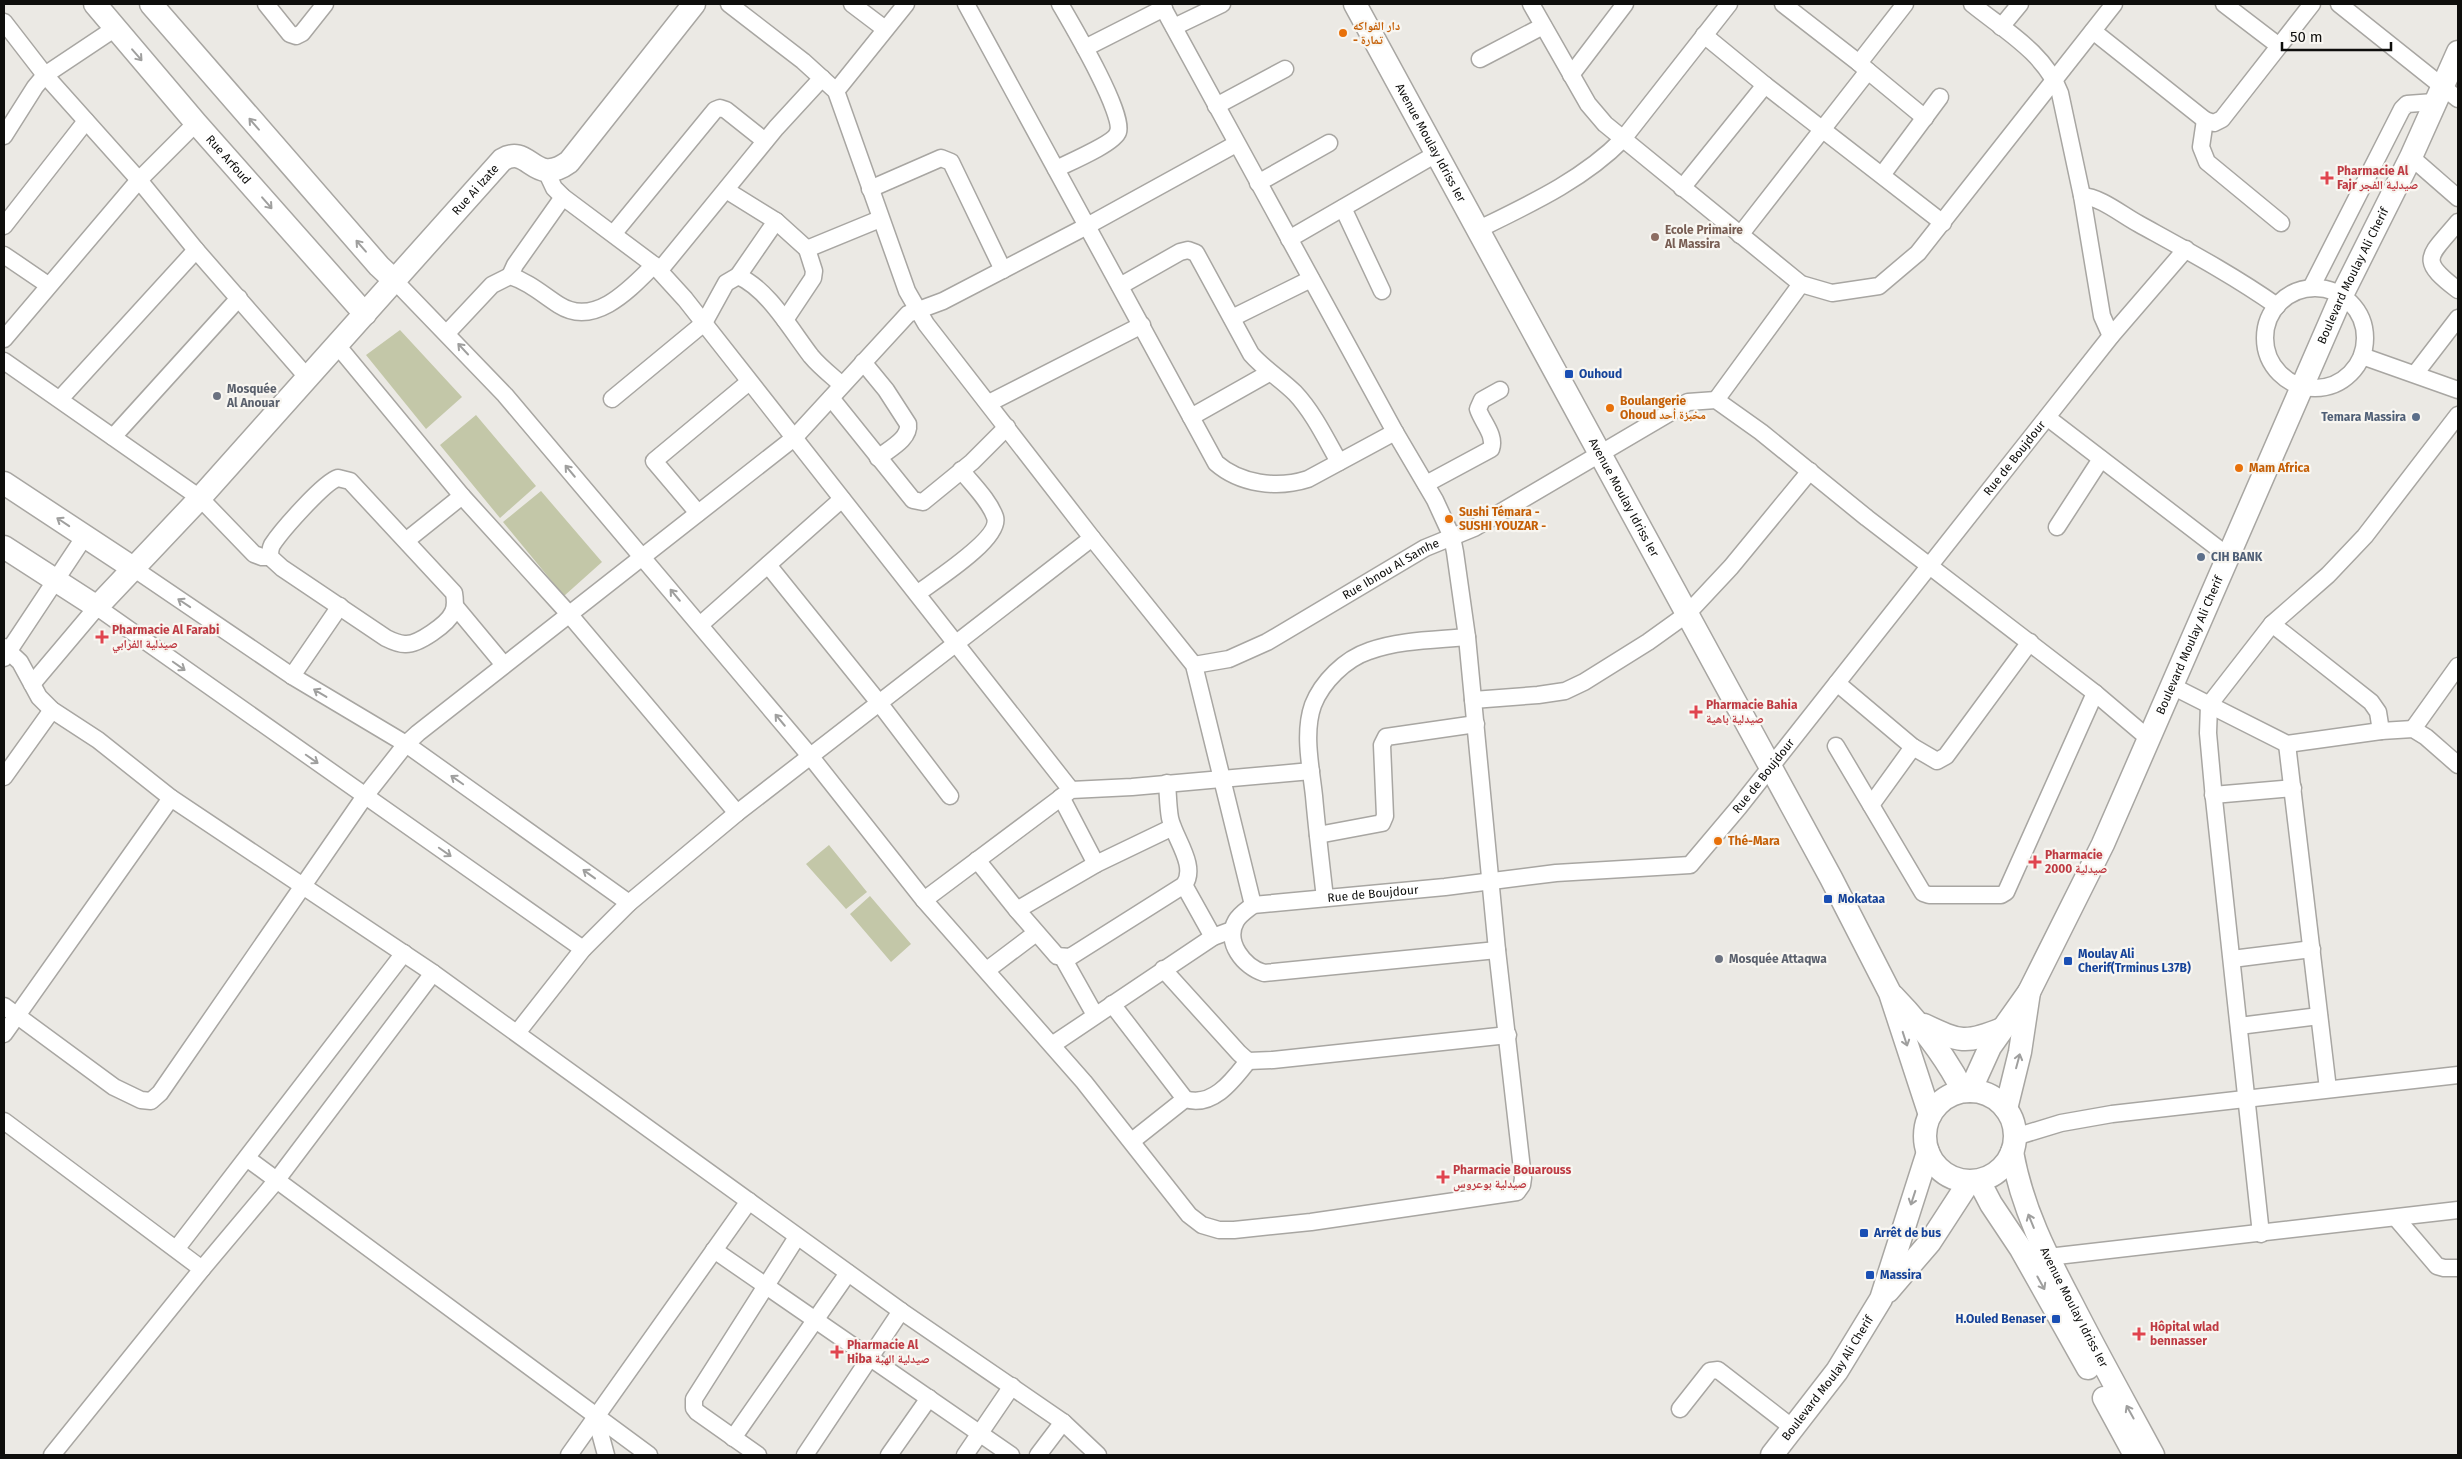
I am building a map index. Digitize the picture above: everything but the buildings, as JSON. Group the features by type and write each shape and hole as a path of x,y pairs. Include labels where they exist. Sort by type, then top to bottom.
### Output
{"main road":[{"name":"Rue Arfoud","path":"95,4 114,29 365,314"},
{"path":"151,4 275,148 395,281"},
{"path":"546,171 562,168 569,162 694,4"},
{"name":"Avenue Moulay Idriss Ier","path":"1355,4 1831,878 1890,993"},
{"name":"Boulevard Moulay Ali Cherif","path":"1967,1091 2002,1029 2029,992 2102,844 2342,295 2411,157 2445,96 2458,52"},
{"name":"Rue Ai Izate","path":"97,607 200,498 502,160 509,155 516,155 524,158 539,170 546,171"},
{"path":"4,483 133,568"},
{"path":"4,547 97,607"},
{"name":"Boulevard Moulay Ali Cherif","path":"2006,1109 2020,1052 2029,992"},
{"path":"1890,993 1918,1022 1967,1091"},
{"path":"1890,993 1930,1115"},
{"path":"1918,1022 1958,1040 1978,1039 2002,1029"},
{"path":"1967,1091 1992,1097 2006,1109 2014,1127 2014,1144 1998,1172 1974,1181 1947,1175 1939,1169 1928,1152 1925,1139 1930,1115 1936,1106 1949,1096 1967,1091"},
{"name":"Avenue Moulay Idriss Ier","path":"2014,1144 2021,1195 2031,1223 2153,1455"},
{"name":"Boulevard Moulay Ali Cherif","path":"1881,1299 1928,1152"},
{"name":"Avenue Moulay Idriss Ier","path":"1974,1181 2031,1265 2135,1455"},
{"name":"Boulevard Moulay Ali Cherif","path":"1772,1455 1837,1371 1881,1299 1930,1242 1974,1181"}],"street":[{"path":"266,4 290,34 296,36 302,33 325,4"},
{"path":"729,4 836,91 880,219 907,291 917,310 1092,538 1194,665 1254,906 1236,920 1232,930 1233,942 1248,966 1264,973 1497,950"},
{"path":"852,4 885,29"},
{"path":"836,91 906,4"},
{"path":"966,4 1216,463 1228,474 1239,478 1263,483 1296,483 1308,479 1395,432"},
{"path":"1056,169 1114,138 1118,133 1118,120 1111,99 1060,4"},
{"path":"1174,27 1222,4"},
{"path":"1531,4 1588,104 1623,139 1801,284 1832,293 1858,291 1879,286 1918,253 2114,4"},
{"path":"1571,75 1625,4"},
{"path":"1477,230 1556,189 1606,157 1623,139 1728,4"},
{"path":"1783,4 1864,67 1925,118"},
{"path":"1740,235 1824,129 1906,4"},
{"path":"1972,4 2044,62 2054,78 2060,93 2082,196 2102,316 2111,336"},
{"path":"2001,27 2020,4"},
{"path":"2224,4 2279,46"},
{"path":"2093,31 2205,120 2214,123 2222,119 2312,4"},
{"path":"2339,4 2445,96"},
{"path":"395,281 505,395 642,556 811,757 924,900 1052,1045 1132,1141 1189,1215 1202,1225 1219,1230 1311,1222 1510,1194 1520,1189 1523,1178 1497,950 1467,637 1452,537 1426,484 1395,432 1236,144 1163,6 1085,48"},
{"path":"4,22 45,76 139,180 196,250 307,377"},
{"path":"1480,59 1543,26"},
{"path":"4,136 35,86 45,76 114,29"},
{"path":"1704,35 1765,85 1943,223"},
{"path":"1216,106 1285,69"},
{"path":"510,276 526,280 561,306 580,312 600,308 620,298 657,267 726,190 765,141 822,78"},
{"path":"1682,188 1765,85"},
{"path":"2312,288 2402,109 2413,103 2445,96"},
{"path":"1882,175 1940,97"},
{"path":"614,233 715,110 720,108 726,110 765,141"},
{"path":"2205,120 2201,147 2207,162 2280,223"},
{"path":"4,226 86,122"},
{"path":"4,339 139,180 196,123"},
{"path":"1258,183 1329,143"},
{"path":"4,1006 114,1087 141,1100 151,1101 160,1093 365,796 406,744 794,438 900,321 917,310 943,301 1087,226 1236,144"},
{"path":"1289,239 1436,154"},
{"path":"2411,157 2458,198"},
{"path":"870,189 941,158 951,162 1003,270"},
{"path":"546,171 554,188 563,197 614,233 657,267 704,323 842,500 918,593 1066,793 1096,864"},
{"path":"726,190 776,222 807,249 814,271 813,278 785,320"},
{"path":"2082,196 2100,202 2186,249 2233,276 2277,306"},
{"path":"447,333 492,285 510,276 515,265 563,197"},
{"path":"1343,208 1382,291"},
{"path":"807,249 880,219"},
{"path":"612,399 704,323 726,283 738,276 776,222"},
{"path":"2458,222 2435,250 2431,259 2436,274 2458,290"},
{"name":"Rue de Boujdour","path":"1254,906 1556,873 1690,865 1930,566 1982,497 2048,418 2111,336 2186,249"},
{"path":"60,399 196,250"},
{"path":"1120,286 1180,252 1193,251 1204,263 1251,354 1269,373 1294,392 1307,408 1339,462"},
{"path":"4,255 48,285"},
{"path":"738,276 748,280 785,320 812,357 842,385"},
{"path":"1232,318 1311,279"},
{"path":"1801,284 1716,400 1761,432 1930,566 2030,642 2148,738"},
{"path":"2312,288 2328,289 2342,295 2356,308 2363,323 2366,340 2362,356 2353,372 2339,383 2322,388 2303,386 2290,381 2277,371 2269,357 2265,342 2266,326 2277,306 2296,291 2312,288"},
{"path":"114,437 238,298"},
{"path":"2415,374 2458,318"},
{"path":"989,404 1142,325"},
{"path":"337,345 462,496 569,614 737,814"},
{"path":"2362,356 2458,390"},
{"path":"4,361 200,498 254,554 270,557 282,568 386,638 405,644 413,644 430,634 450,618 455,606 454,593 407,540 350,481 338,478 326,483 272,546 270,557"},
{"path":"863,362 886,390 908,424 905,436 878,458"},
{"path":"1190,417 1269,373"},
{"path":"698,513 654,461 749,382"},
{"path":"1426,484 1491,450 1493,445 1490,434 1478,409 1482,400 1500,390"},
{"path":"831,398 913,500 918,502 923,502 961,470 1007,427"},
{"name":"Rue Ibnou Al Samhe","path":"1194,665 1229,659 1267,642 1425,548 1474,528 1688,402 1716,400"},
{"path":"2261,1234 2213,795 2208,733 2209,705 2272,624 2328,575 2365,536 2458,415"},
{"path":"2048,418 2228,556"},
{"path":"2057,526 2102,459"},
{"path":"918,593 974,551 992,534 996,525 995,518 989,507 961,470"},
{"path":"1473,700 1546,694 1575,687 1627,656 1687,614 1730,567 1810,471"},
{"path":"407,540 462,496"},
{"path":"700,625 842,500"},
{"path":"85,536 5,652 24,666 39,697 52,710 98,740 171,798 433,973 901,1311 1063,1422 1098,1455"},
{"path":"517,1033 583,949 629,903 737,814 1092,538"},
{"path":"768,565 880,704 950,796"},
{"path":"133,568 292,676 406,744 629,903"},
{"path":"292,676 340,606"},
{"path":"455,606 504,665"},
{"path":"32,684 97,607 583,949"},
{"path":"2272,624 2371,702 2378,712 2381,731"},
{"path":"1325,898 1311,771 1309,725 1313,706 1320,691 1335,673 1353,659 1375,649 1390,645 1467,637"},
{"path":"1837,683 1913,747 1937,761 1946,756 2030,642"},
{"path":"2413,729 2458,666"},
{"path":"2172,686 2287,744 2381,731 2413,729 2426,737 2458,765"},
{"path":"1836,746 1924,893 1929,895 2001,895 2006,892 2095,693"},
{"path":"4,777 52,710"},
{"path":"1318,835 1382,823 1385,816 1382,745 1386,737 1476,724"},
{"path":"2287,744 2328,1089"},
{"path":"1871,805 1913,747"},
{"path":"924,900 1066,793 1311,771"},
{"path":"977,860 1057,956 1062,958 1070,957 1184,885 1189,875 1188,868 1172,827 1167,783"},
{"path":"2213,795 2293,788"},
{"path":"4,1034 171,798"},
{"path":"1017,910 1096,864 1172,827"},
{"path":"1184,885 1213,936"},
{"path":"1052,1045 1213,936 1232,930"},
{"path":"987,970 1036,933"},
{"path":"2232,959 2312,949"},
{"path":"177,1248 248,1159 404,953"},
{"path":"1062,958 1095,1015"},
{"path":"1163,969 1248,1061 1508,1035"},
{"path":"52,1455 202,1269 276,1181 433,973"},
{"path":"1112,1004 1185,1100 1194,1102 1205,1100 1224,1090 1248,1061"},
{"path":"2239,1026 2319,1016"},
{"path":"2014,1144 2061,1123 2112,1114 2458,1075"},
{"path":"1132,1141 1185,1100"},
{"path":"4,1121 177,1248 202,1269"},
{"path":"248,1159 596,1418 649,1455"},
{"path":"569,1455 749,1201"},
{"path":"2048,1257 2458,1210"},
{"path":"2396,1218 2438,1266 2458,1268"},
{"path":"758,1455 697,1412 694,1408 694,1398 797,1236"},
{"path":"714,1250 1011,1455"},
{"path":"733,1438 848,1273"},
{"path":"804,1455 901,1311"},
{"path":"1680,1409 1710,1371 1718,1370 1793,1428"},
{"path":"964,1455 1012,1386"},
{"path":"889,1455 929,1398"},
{"path":"596,1418 606,1455"},
{"path":"1038,1455 1063,1422"}],"green space":[{"path":"400,330 462,397 426,429 366,355"},
{"path":"476,415 536,486 500,518 440,445"},
{"path":"541,491 602,562 564,596 503,522"},
{"path":"829,845 867,892 846,909 806,864"},
{"path":"870,896 911,944 891,962 850,914"}],"place":[{"name":"دار الفواكه - تمارة","path":"1343,33"},
{"name":"Pharmacie Al Fajr صيدلية الفجر","path":"2327,178"},
{"name":"Ecole Primaire Al Massira","path":"1655,237"},
{"name":"Ouhoud","path":"1569,374"},
{"name":"Mosquée Al Anouar","path":"217,396"},
{"name":"Boulangerie Ohoud مخبزة أحد","path":"1610,408"},
{"name":"Temara Massira","path":"2416,417"},
{"name":"Mam Africa","path":"2239,468"},
{"name":"Sushi Témara - SUSHI YOUZAR -","path":"1449,519"},
{"name":"CIH BANK","path":"2201,557"},
{"name":"Pharmacie Al Farabi صيدلية الفرابي","path":"102,637"},
{"name":"Pharmacie Bahia صيدلية باهية","path":"1696,712"},
{"name":"Thé-Mara","path":"1718,841"},
{"name":"Pharmacie 2000 صيدلية","path":"2035,862"},
{"name":"Mokataa","path":"1828,899"},
{"name":"Mosquée Attaqwa","path":"1719,959"},
{"name":"Moulay Ali Cherif(Trminus L37B)","path":"2068,961"},
{"name":"Pharmacie Bouarouss صيدلية بوعروس","path":"1443,1177"},
{"name":"Arrêt de bus","path":"1864,1233"},
{"name":"Massira","path":"1870,1275"},
{"name":"H.Ouled Benaser","path":"2056,1319"},
{"name":"Hôpital wlad bennasser","path":"2139,1334"},
{"name":"Pharmacie Al Hiba صيدلية الهبة","path":"837,1352"}]}
